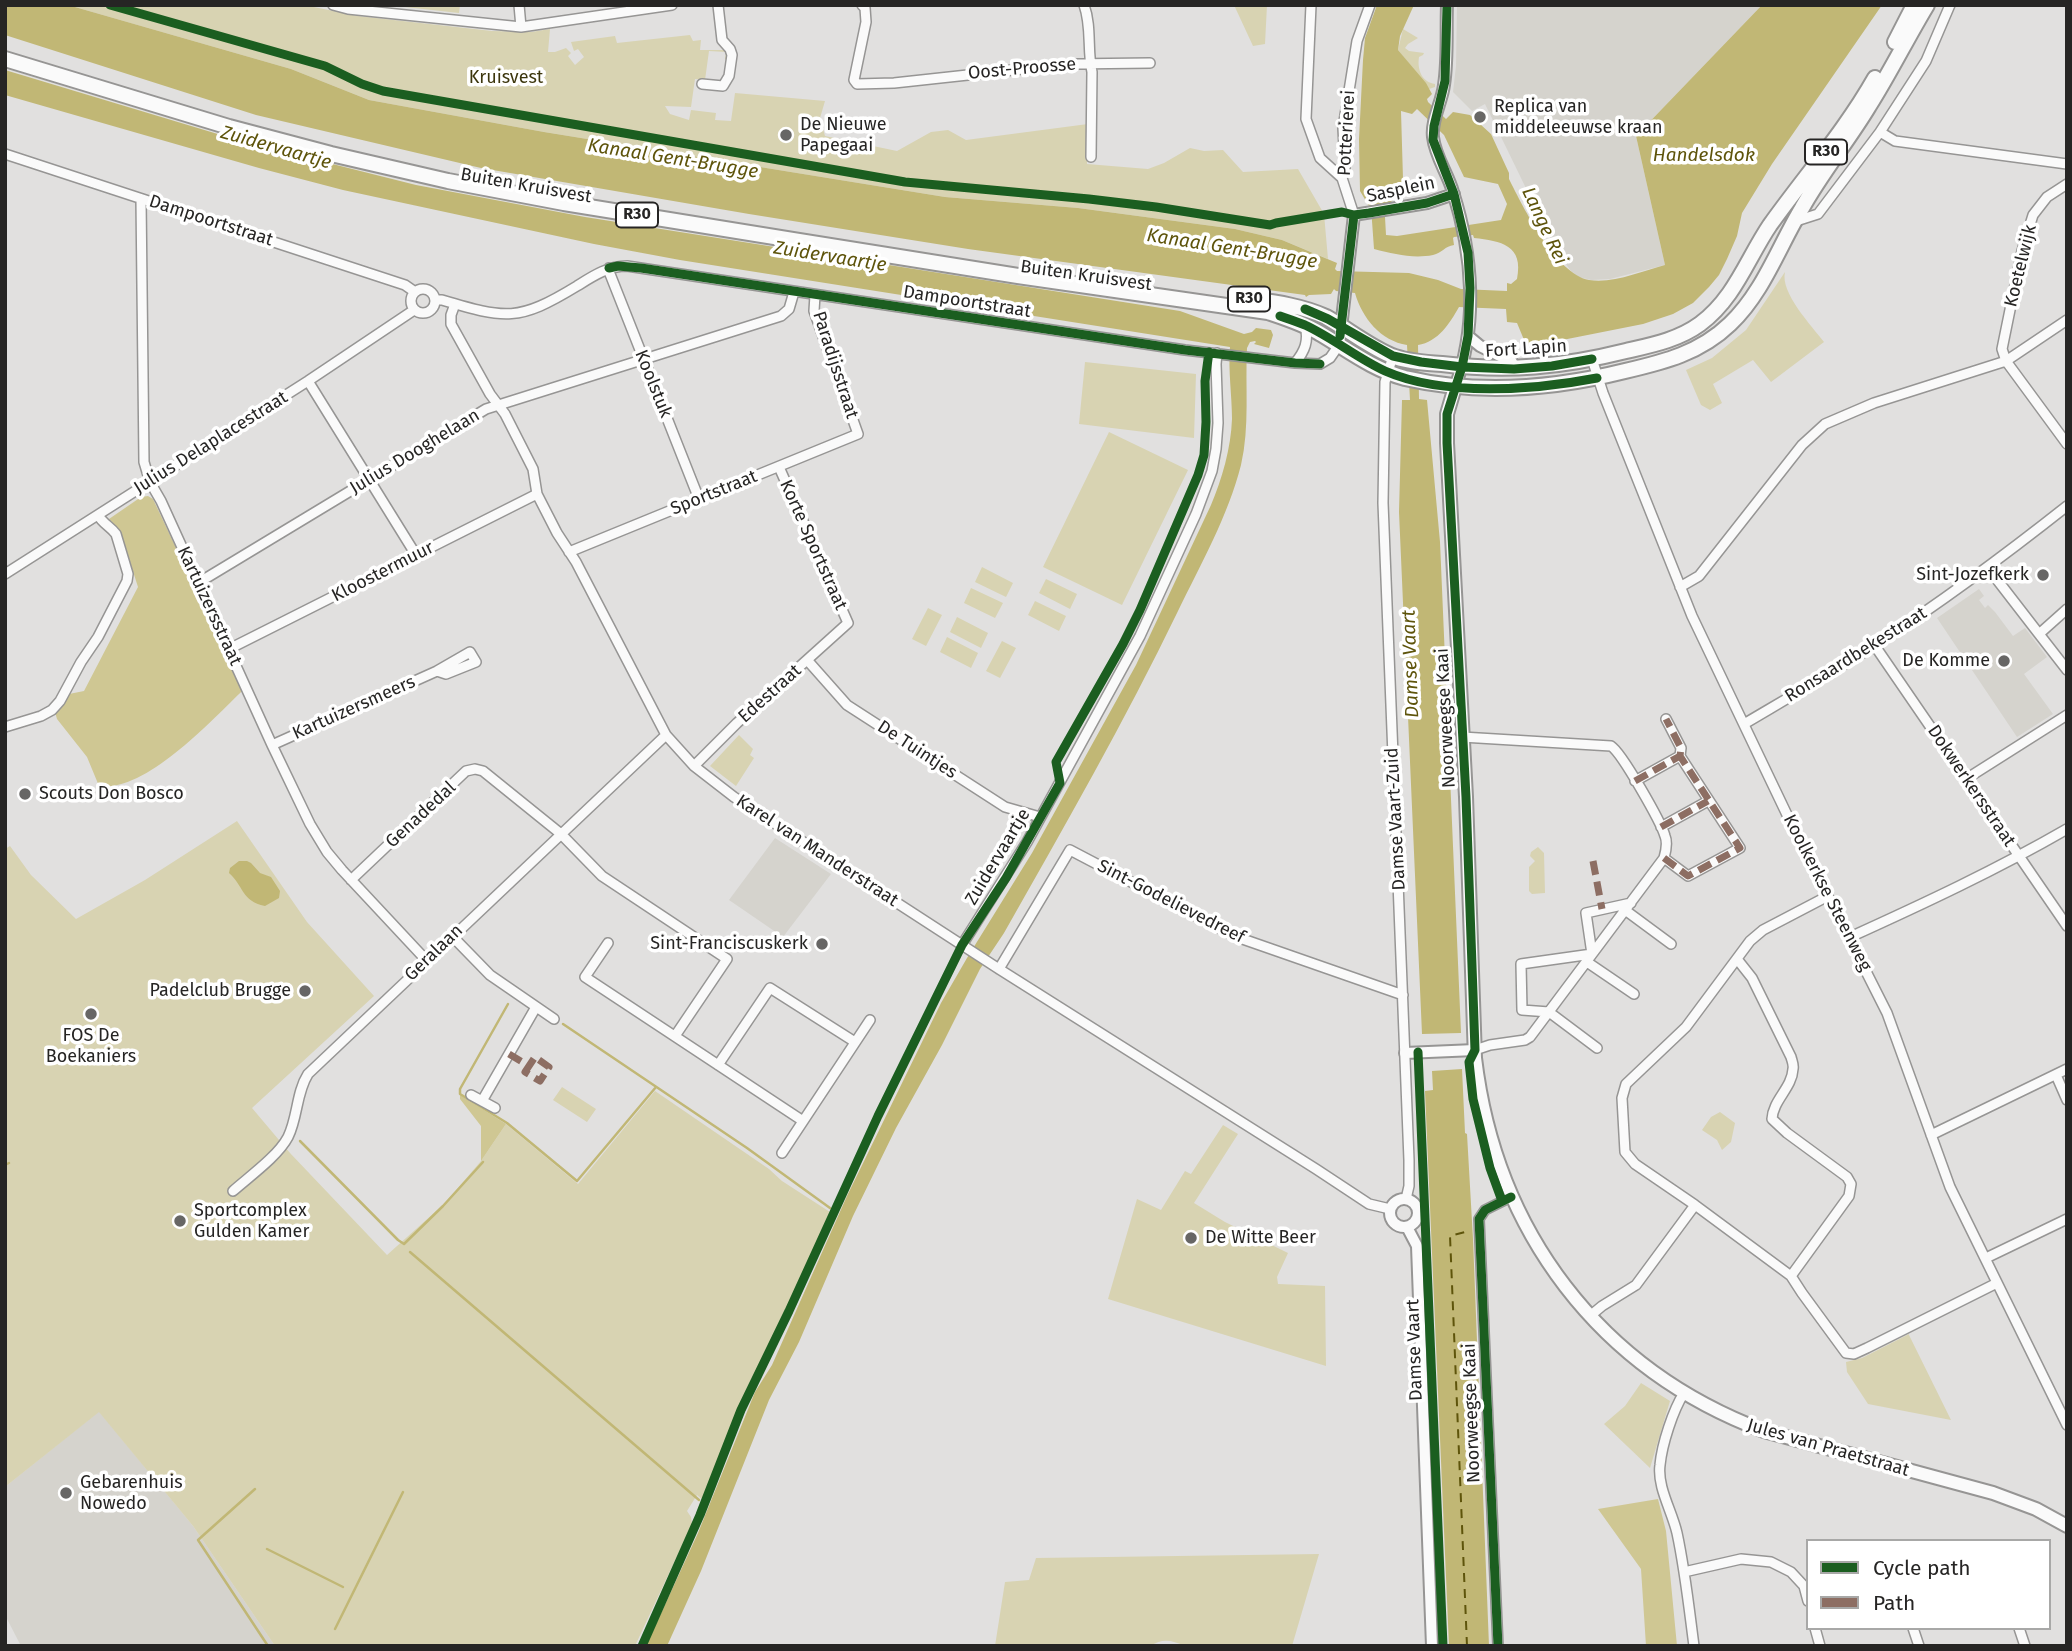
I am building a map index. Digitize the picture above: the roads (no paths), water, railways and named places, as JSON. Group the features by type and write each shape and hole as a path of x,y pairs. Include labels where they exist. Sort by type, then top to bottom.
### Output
{"main road":[{"name":"Fort Lapin","path":"1462,367 1514,369 1592,359 1672,339 1699,325 1731,294 1768,228 1855,110 1914,5"},
{"name":"Fort Lapin","path":"1455,387 1530,388 1597,378 1677,358 1699,348 1717,335 1741,313 1756,291 1818,180 1870,105 1927,5"},
{"name":"Buiten Kruisvest","path":"5,49 193,107 346,148 450,172 566,194 1006,265 1280,304 1305,309 1407,359 1462,367"},
{"name":"Buiten Kruisvest","path":"5,59 229,127 448,181 564,203 1018,276 1268,312 1305,325 1387,372 1455,387"},
{"name":"Noorweegse Kaai","path":"1455,387 1447,414 1447,443 1466,797 1475,1050 1479,1091 1486,1123 1511,1197"},
{"name":"Jules van Praetstraat","path":"1511,1197 1540,1250 1569,1292 1590,1316 1622,1348 1684,1393 1763,1432 1993,1493 2036,1509 2067,1526"}],"street":[{"path":"333,5 521,27 619,9 672,5"},
{"path":"519,5 521,27"},
{"path":"702,84 721,86 729,76 731,52 722,40 718,5"},
{"name":"Oost-Proosse","path":"862,5 865,8 866,22 855,83 894,83 1090,62 1150,63"},
{"path":"1084,5 1088,16 1092,72 1091,157"},
{"path":"1311,5 1306,119 1320,158 1342,178"},
{"name":"Potterierei","path":"1339,345 1354,215 1342,178 1345,168 1343,128 1357,41 1370,5"},
{"name":"Sasplein","path":"1447,5 1444,89 1433,139 1454,194 1470,271 1468,336 1455,387"},
{"path":"1793,222 1818,214 1880,132 1926,61 1950,5"},
{"path":"1880,132 1895,141 2067,164"},
{"name":"Dampoortstraat","path":"5,154 405,285 415,292 426,289 433,293 436,300 489,314 522,313 548,304 609,268 618,266 1294,363 1320,364 1330,358 1339,345"},
{"name":"Koetelwijk","path":"2006,361 2001,349 2022,251 2033,215 2047,197 2067,184"},
{"name":"Sasplein","path":"1354,215 1427,202 1454,194"},
{"name":"Kartuizersstraat","path":"141,199 144,462 150,481 310,824 327,852 427,961"},
{"name":"Koolstuk","path":"609,268 699,499"},
{"path":"415,292 411,299 414,310 421,314 434,308 436,300"},
{"name":"Julius Dooghelaan","path":"198,583 486,409 781,316 789,309 794,292"},
{"name":"Paradijsstraat","path":"815,295 814,311 858,434"},
{"name":"Karel van Manderstraat","path":"455,304 451,324 497,405 505,414 533,469 537,494 557,533 666,735 694,766 734,797 999,969 1241,1120 1369,1205 1390,1209"},
{"name":"Julius Delaplacestraat","path":"5,574 308,382 414,310"},
{"path":"1680,587 1699,576 1802,445 1825,424 1874,403 2006,361 2067,320"},
{"path":"1294,363 1306,344 1305,325"},
{"path":"1468,336 1512,362 1514,369"},
{"name":"Zuidervaartje","path":"962,945 1006,878 1140,636 1206,488 1212,471 1217,436 1217,353"},
{"name":"Damse Vaart-Zuid","path":"1406,1199 1409,1160 1383,503 1383,422 1387,372 1407,359"},
{"name":"Koolkerkse Steenweg","path":"1592,359 1597,378 1680,587 1744,724 1887,1013 1950,1187 1997,1283 2062,1403 2067,1425"},
{"path":"2006,361 2067,444"},
{"path":"308,382 416,555"},
{"name":"Sportstraat","path":"569,552 858,434"},
{"name":"Korte Sportstraat","path":"779,467 848,623"},
{"name":"Kloostermuur","path":"229,649 537,494"},
{"name":"Ronsaardbekestraat","path":"1744,724 1875,646 1988,568 2067,506"},
{"path":"5,727 41,716 52,710 60,701 126,586 128,574 116,534 103,524 98,515"},
{"path":"1988,568 2067,670"},
{"path":"2039,634 2067,609"},
{"name":"Edestraat","path":"694,766 737,723 848,623"},
{"name":"Dokwerkersstraat","path":"1875,646 2067,926"},
{"name":"De Tuintjes","path":"807,661 847,705 1005,807 1040,817"},
{"name":"Kartuizersmeers","path":"272,745 437,671"},
{"path":"1966,779 2067,715"},
{"path":"1664,858 1688,876 1740,848 1681,756 1681,748 1666,719"},
{"name":"Geralaan","path":"233,1191 287,1139 300,1089 308,1074 666,735"},
{"path":"1405,1053 1475,1050 1530,1037 1664,858 1666,839 1661,827 1620,753 1611,746 1462,737"},
{"path":"1636,781 1681,756"},
{"name":"Genadedal","path":"351,880 466,771 475,769 483,771 561,834"},
{"path":"1661,827 1708,801"},
{"path":"1848,938 1939,897 2019,857 2067,829"},
{"path":"561,834 602,876 727,959 675,1036"},
{"name":"Sint-Godelievedreef","path":"999,969 1070,850 1234,936 1404,995"},
{"path":"1828,896 1763,930 1750,941 1686,1027 1626,1084 1622,1098 1625,1152 1635,1164 1791,1276 1846,1353 1854,1354 1997,1283"},
{"path":"1628,906 1671,944"},
{"path":"1589,958 1586,913 1628,906"},
{"path":"452,936 490,975 554,1018"},
{"path":"608,943 584,977 803,1121"},
{"path":"1597,1048 1549,1012 1522,1010 1521,964 1589,958 1634,994"},
{"path":"1737,959 1752,978 1791,1057 1793,1069 1789,1082 1772,1110 1772,1119 1847,1177 1852,1184 1849,1196 1791,1276"},
{"path":"719,1066 770,988 855,1042"},
{"path":"482,1101 536,1007"},
{"path":"782,1153 870,1020"},
{"path":"1931,1135 2067,1069"},
{"path":"2056,1075 2067,1100"},
{"path":"471,1095 495,1108"},
{"name":"Noorweegse Kaai","path":"1498,1646 1479,1219 1485,1210 1511,1197"},
{"path":"1406,1199 1414,1203 1418,1211 1416,1220 1407,1227 1402,1227 1394,1223 1390,1209 1396,1201 1406,1199"},
{"path":"1590,1316 1636,1285 1695,1205"},
{"path":"1986,1258 2067,1219"},
{"path":"1407,1227 1417,1246 1432,1646"},
{"path":"1684,1393 1675,1408 1660,1465 1660,1478 1672,1515 1684,1572 1694,1646"},
{"path":"1684,1572 1741,1559 1771,1562 1791,1572 1806,1586"}],"water":[{"path":"5,5 68,5 291,69 369,100 544,132 945,197 1078,208 1235,229 1282,240 1337,263 1337,271 1409,273 1461,289 1507,291 1507,283 1511,284 1517,279 1517,259 1514,252 1501,243 1474,238 1473,235 1454,237 1454,245 1426,256 1374,249 1371,207 1360,191 1359,139 1365,38 1377,5 1414,5 1400,36 1398,50 1426,83 1432,94 1427,99 1428,102 1446,119 1453,112 1470,115 1491,134 1509,173 1509,179 1542,238 1565,266 1577,275 1598,281 1618,279 1665,265 1636,136 1762,5 1882,5 1772,164 1742,213 1737,236 1719,275 1693,303 1673,314 1643,324 1527,347 1517,323 1507,322 1506,309 1459,307 1437,336 1418,345 1419,399 1427,400 1440,542 1461,1033 1422,1034 1399,512 1402,400 1410,400 1407,345 1389,339 1374,327 1362,311 1355,293 1334,289 1331,294 1306,297 968,249 481,168 256,115 5,35","holes":["1417,109 1444,135 1464,177 1498,184 1507,204 1501,220 1397,236 1386,235 1385,217 1403,179 1401,111 1412,114"]},
{"path":"5,70 241,141 416,185 585,217 1180,311 1244,334 1256,328 1271,330 1273,335 1269,348 1254,344 1255,341 1250,342 1247,348 1244,450 1236,484 1213,540 1115,733 1004,933 980,969 896,1128 853,1216 799,1342 769,1400 701,1571 667,1646 646,1646 698,1533 755,1392 772,1365 847,1196 941,1003 1032,853 1136,665 1211,505 1230,441 1230,347 680,260 343,190 5,95"},
{"path":"239,861 251,863 260,873 271,877 280,891 279,898 265,906 251,901 229,873 230,868"},
{"path":"1462,1069 1473,1239 1489,1646 1449,1646 1425,1091 1433,1090 1432,1071"}],"waterway":[{"path":"508,1004 460,1089 460,1094 507,1123 577,1181 656,1087"},
{"path":"563,1024 747,1148 830,1208"},
{"path":"300,1141 404,1244 483,1162"},
{"path":"5,1165 9,1163"},
{"path":"410,1252 699,1500"},
{"path":"255,1489 198,1540 268,1646"},
{"path":"335,1629 403,1492"},
{"path":"267,1549 343,1587"}],"place":[{"name":"Replica van middeleeuwse kraan","path":"1480,117"},
{"name":"De Nieuwe Papegaai","path":"786,135"},
{"name":"Sint-Jozefkerk","path":"2043,575"},
{"name":"De Komme","path":"2004,661"},
{"name":"Scouts Don Bosco","path":"25,794"},
{"name":"Sint-Franciscuskerk","path":"822,944"},
{"name":"Padelclub Brugge","path":"305,991"},
{"name":"FOS De Boekaniers","path":"91,1014"},
{"name":"Sportcomplex Gulden Kamer","path":"180,1221"},
{"name":"De Witte Beer","path":"1191,1238"},
{"name":"Gebarenhuis Nowedo","path":"66,1493"}],"park label":[{"name":"Kruisvest","path":"506,78"}],"water label":[{"name":"Handelsdok","path":"1704,156"},
{"name":"Kanaal Gent-Brugge","path":"673,159"},
{"name":"Lange Rei","path":"1544,226"},
{"name":"Kanaal Gent-Brugge","path":"1232,249"},
{"name":"Damse Vaart","path":"1411,664"}]}
